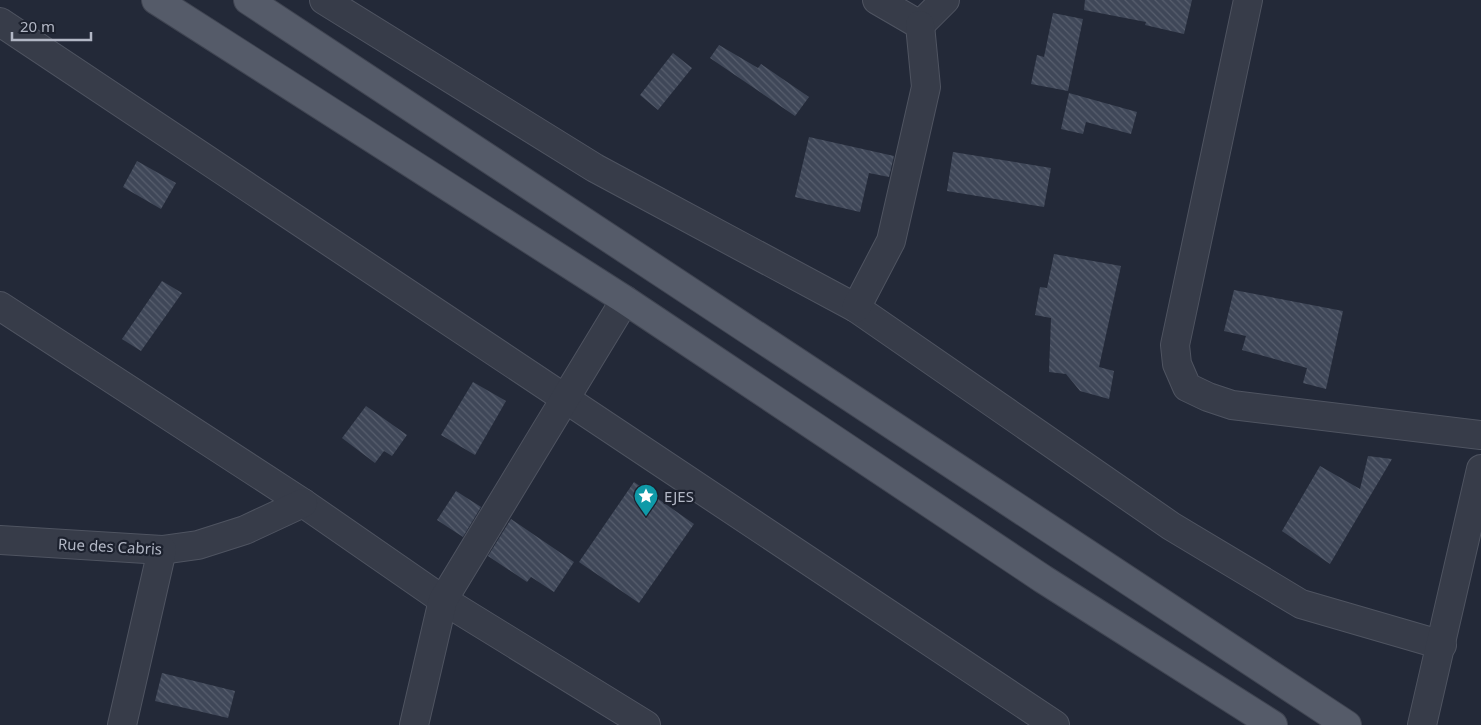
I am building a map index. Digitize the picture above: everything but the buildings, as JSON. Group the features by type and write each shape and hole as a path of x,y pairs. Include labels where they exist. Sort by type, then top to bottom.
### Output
{"main road":[{"path":"156,0 625,300 1043,578 1274,725"},
{"path":"248,0 1347,725"}],"street":[{"path":"324,0 595,168 856,308 1171,526 1301,604 1442,646"},
{"path":"877,0 920,25"},
{"path":"856,308 891,241 924,97 926,88 920,25 944,0"},
{"path":"1248,0 1175,345 1178,364 1187,387 1208,397 1232,404 1481,435"},
{"path":"0,22 564,400 1055,725"},
{"path":"414,725 442,600 625,300"},
{"path":"0,306 303,504 442,600 646,725"},
{"path":"1422,725 1477,504 1481,469"},
{"name":"Rue des Cabris","path":"0,540 162,550 198,545 245,530 303,504"},
{"path":"122,725 162,550"}],"place":[{"name":"EJES","path":"646,517"}]}
